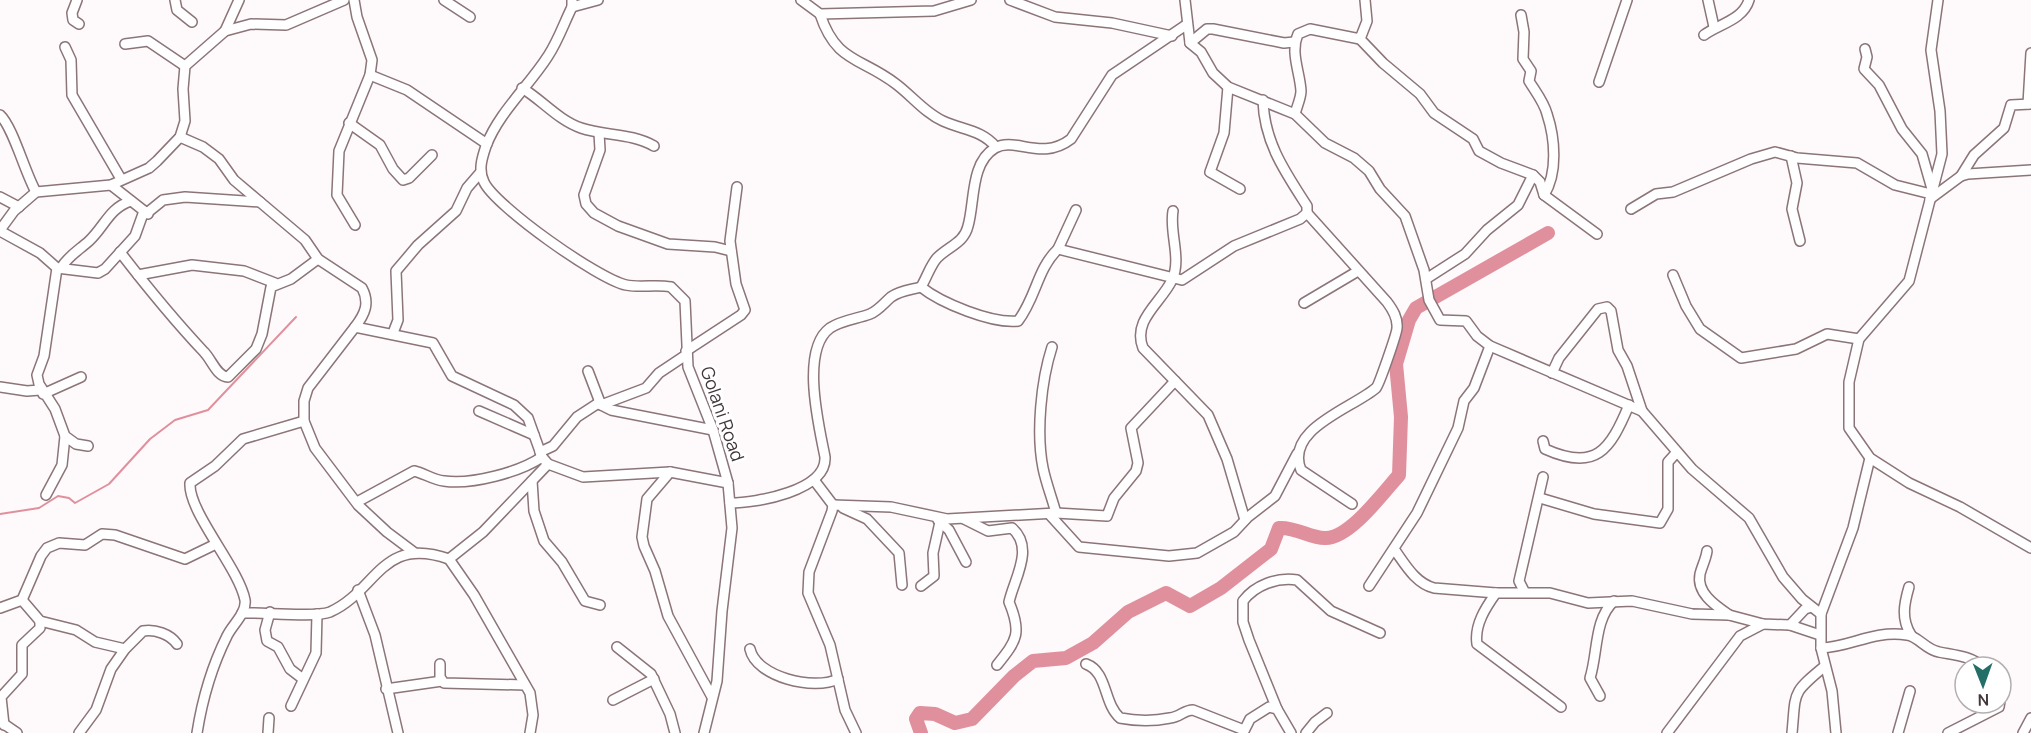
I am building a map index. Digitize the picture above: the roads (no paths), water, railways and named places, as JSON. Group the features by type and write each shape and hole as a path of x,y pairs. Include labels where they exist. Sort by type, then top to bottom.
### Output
{"street":[{"path":"77,0 72,13 73,20 79,24"},
{"path":"175,0 177,10 192,22"},
{"path":"239,0 225,31 184,66 185,121 180,137 149,168 111,186 36,192 19,207 0,230 59,268 98,273 105,269 135,236 155,205 171,199 198,196 227,201 260,202"},
{"path":"225,31 251,24 286,25 344,0"},
{"path":"354,0 357,17 370,52 370,75 339,150 337,195 355,225"},
{"path":"444,0 470,17"},
{"path":"393,333 398,320 396,272 418,244 456,212 467,188 480,173 487,144 522,88 548,56 572,3 598,0"},
{"path":"801,0 820,14 827,36 848,56 892,81 941,120 983,134 996,147"},
{"path":"907,0 910,12"},
{"path":"820,14 934,11 971,0"},
{"path":"1013,0 1055,17 1112,22 1172,36"},
{"path":"1185,0 1186,25 1190,43 1201,52 1213,73 1228,87 1295,114 1325,143 1354,158 1369,171 1380,189 1405,216 1426,279 1429,300 1440,320 1466,321 1477,336 1490,346 1642,411"},
{"path":"1360,39 1367,21 1365,0"},
{"path":"1599,82 1627,0"},
{"path":"1708,0 1714,27"},
{"path":"1704,35 1714,27 1741,14 1749,0"},
{"path":"1938,0 1931,50 1940,111 1942,154 1909,281 1859,339 1849,382 1847,410 1849,428 1870,458 1909,483 1960,507 2031,548"},
{"path":"1521,15 1524,32 1523,58 1531,71 1529,81 1547,113 1550,129 1553,175 1544,195"},
{"path":"921,286 935,260 965,235 980,165 996,147 1010,146 1041,151 1062,146 1071,139 1112,75 1186,25"},
{"path":"1190,43 1207,29 1284,43 1294,42"},
{"path":"1295,114 1301,90 1294,42 1298,34 1310,29 1360,39 1383,63 1420,94 1434,113 1473,139 1479,151 1501,163 1533,175 1540,182 1544,195 1597,234"},
{"path":"125,44 148,41 184,66"},
{"path":"65,47 71,60 72,95 121,180"},
{"path":"1864,49 1868,57 1864,69 1879,85 1902,129 1922,154 1931,194"},
{"path":"1961,176 1974,155 2004,128 2011,105 2029,104 2031,53"},
{"path":"370,75 407,90 487,144"},
{"path":"1228,87 1224,133 1210,172 1240,189"},
{"path":"522,88 563,119 599,133 636,138 654,146"},
{"path":"1052,347 1045,374 1041,420 1043,468 1053,514 1079,547 1169,556 1205,549 1234,532 1275,496 1300,446 1324,421 1378,386 1398,330 1394,311 1307,213 1306,206 1272,149 1264,120 1263,100"},
{"path":"0,115 9,127 20,161 36,192"},
{"path":"349,123 381,145 393,169 403,180 409,178 432,155"},
{"path":"599,133 600,150 584,195 586,204 594,213 618,226 668,244 715,247 731,251"},
{"path":"180,137 203,147 219,159 234,180 305,240 318,259 362,288 367,304 364,316 308,388 304,401 304,421 315,448 357,502 387,532 416,553"},
{"path":"1631,209 1656,194 1673,192 1751,159 1775,152 1791,156 1857,163 1895,185 1931,194 1961,176 1992,170 2031,170"},
{"path":"1791,156 1797,183 1792,209 1800,241"},
{"name":"Golani Road","path":"480,173 484,184 514,211 567,254 599,275 626,285 662,285 679,292 685,301 686,353 713,430 728,483 732,528 722,611 717,681 704,733"},
{"path":"1426,279 1465,254 1487,230 1518,205 1533,175"},
{"path":"111,186 148,214"},
{"path":"449,559 483,532 532,481 543,458 577,417 601,403 646,388 659,373 741,315 744,309 736,284 730,228 736,187"},
{"path":"0,197 19,207"},
{"path":"46,495 63,465 65,436 55,409 42,392 37,375 44,356 59,268 90,240 111,211 131,201"},
{"path":"730,503 752,503 778,497 814,480 825,464 813,373 822,337 829,329 840,323 872,314 903,290 921,286 947,302 966,310 996,319 1018,321 1026,311 1046,260 1059,249 1076,210"},
{"path":"1173,211 1171,221 1175,265 1173,279 1144,319 1139,340 1143,348 1208,415 1227,459 1245,520"},
{"path":"1059,249 1182,280 1234,246 1300,219 1307,213"},
{"path":"120,252 171,317 214,362 219,374 223,377 228,377 256,349 262,334 268,292 275,283"},
{"path":"138,275 192,265 244,271 275,283 291,279 318,259"},
{"path":"1304,303 1358,271"},
{"path":"1673,275 1686,306 1700,329 1741,358 1796,349 1827,334 1859,339"},
{"path":"1552,373 1559,358 1598,309 1607,307 1611,311 1618,350 1627,366 1642,411 1692,469 1749,518 1783,577 1811,607 1821,614"},
{"path":"355,327 433,343 452,376 514,405 528,418 543,458 583,477 670,472 728,483"},
{"path":"1369,586 1417,513 1458,428 1464,401 1474,388 1490,346"},
{"path":"588,371 601,403 620,412 713,430"},
{"path":"0,387 42,392 81,377"},
{"path":"836,506 891,507 937,519 1053,514 1107,516 1114,498 1136,471 1138,464 1131,428 1175,381"},
{"path":"1543,441 1545,449 1550,452 1578,459 1594,458 1616,434 1629,405"},
{"path":"479,411 534,435"},
{"path":"198,733 214,667 227,634 242,613 244,598 191,492 190,483 215,466 243,439 304,421"},
{"path":"65,436 76,444 88,446"},
{"path":"1540,498 1594,514 1660,523 1668,509 1668,462 1677,452"},
{"path":"1297,453 1301,470 1352,504"},
{"path":"357,502 414,471 444,482 484,479 529,465 543,458"},
{"path":"1836,733 1832,691 1821,648 1821,614 1853,528 1870,458"},
{"path":"670,472 647,499 642,537 668,616 712,697"},
{"path":"1524,591 1519,581 1543,477"},
{"path":"814,480 836,506 867,519 899,553 902,585"},
{"path":"532,481 534,511 544,541 562,562 585,600 600,605"},
{"path":"836,506 807,582 808,593 831,645 845,710 856,733"},
{"path":"937,519 949,530 966,562"},
{"path":"921,586 934,576 933,553 937,519"},
{"path":"964,519 988,531 997,532 1012,528 1021,543 1022,568 1009,602 1016,620 1018,634 1014,644 997,665"},
{"path":"0,608 22,600 41,556 47,548 59,543 85,545 102,534 110,534 185,559 216,544"},
{"path":"1394,549 1425,585 1496,593 1524,591 1550,593 1588,603 1632,601 1692,614 1730,615 1763,624 1790,625 1820,635"},
{"path":"1707,551 1700,573 1700,584 1713,604 1730,615"},
{"path":"242,613 317,614 337,608 387,562 416,553 433,554 449,559 474,595 525,686 532,702 530,733"},
{"path":"1291,733 1277,709 1243,622 1243,601 1257,588 1274,580 1297,580 1331,611 1380,633"},
{"path":"1909,587 1904,617 1905,626 1911,635 1928,649 1954,655"},
{"path":"358,590 375,635 398,733"},
{"path":"1496,593 1481,616 1476,636 1477,644 1561,707"},
{"path":"22,600 39,621 76,630 94,642 125,649"},
{"path":"1600,696 1590,678 1596,662 1602,614 1614,601"},
{"path":"1790,625 1805,609 1811,607"},
{"path":"270,612 265,630 267,641 278,647 290,669 303,679"},
{"path":"291,706 316,653 317,614"},
{"path":"17,733 2,723 1,697 22,674 22,645 39,628 39,621"},
{"path":"1667,733 1740,636 1763,624"},
{"path":"79,733 96,710 111,669 125,649 143,631 167,634 177,644"},
{"path":"1821,648 1833,648 1880,633 1911,635"},
{"path":"617,647 651,674 670,714 675,733"},
{"path":"750,649 755,659 793,682 803,685 828,684 838,679"},
{"path":"440,664 442,681"},
{"path":"1086,664 1094,667 1101,678 1111,707 1120,718 1135,721 1171,718 1187,710 1193,710 1244,731 1259,711 1269,707 1277,709"},
{"path":"1792,733 1795,695 1801,685 1825,666"},
{"path":"613,700 624,697 644,682 654,679"},
{"path":"386,688 442,681 450,684 525,686"},
{"path":"1898,733 1910,691"},
{"path":"1306,733 1314,723 1328,713"},
{"path":"1948,733 1983,715"},
{"path":"268,733 269,718"},
{"path":"2023,733 2031,718"}],"waterway":[{"path":"921,733 916,719 920,713 935,714 955,723 972,719 1014,676 1033,661 1066,658 1093,643 1128,612 1166,593 1190,606 1221,588 1271,549 1279,528 1325,538 1334,536 1355,523 1399,475 1401,417 1396,364 1409,320 1416,308 1548,233"},
{"path":"0,514 39,508 58,496 69,498 75,503 109,484 150,439 175,420 208,410 296,317"}]}
